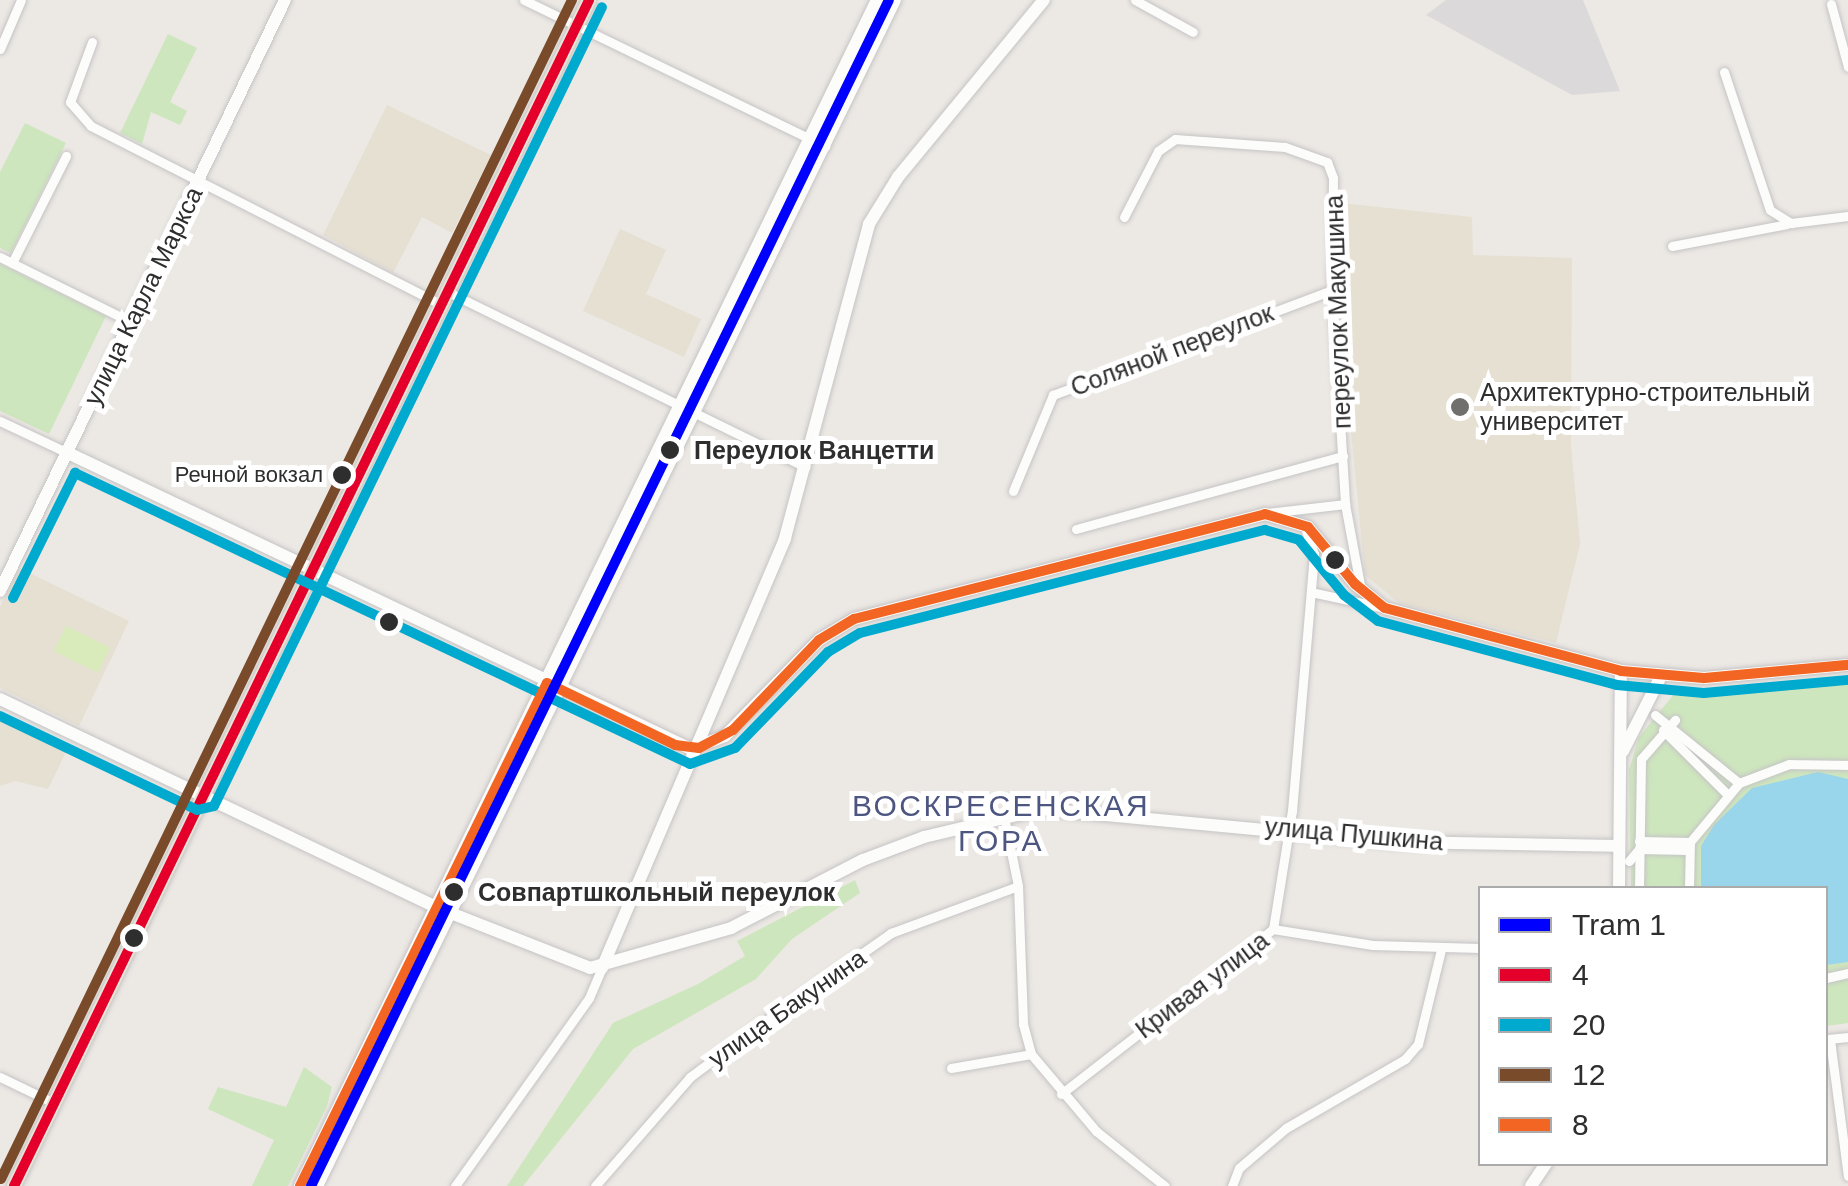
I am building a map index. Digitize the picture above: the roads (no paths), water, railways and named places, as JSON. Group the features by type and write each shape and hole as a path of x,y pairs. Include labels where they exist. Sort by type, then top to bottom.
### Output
{"main road":[{"name":"улица Карла Маркса","path":"0,591 285,0"},
{"path":"14,1186 590,0"},
{"path":"300,1186 439,908 877,0"},
{"path":"317,1186 453,914 692,412 895,0"},
{"path":"0,699 439,908 569,964 602,968 699,748 785,538 869,224 898,177 1044,0"},
{"path":"68,453 315,568 675,745 699,748 733,730 818,640 854,619 1264,514 1296,520 1384,608 1621,671 1660,678 1848,665"},
{"path":"1619,886 1616,846 1621,671"},
{"path":"1621,756 1660,678"},
{"name":"улица Пушкина","path":"602,968 731,928 863,860 1003,814 1042,809 1288,829 1394,842 1616,846"}],"street":[{"path":"0,48 21,0"},
{"path":"524,0 825,146"},
{"path":"1135,0 1193,32"},
{"path":"1831,4 1848,67"},
{"path":"92,42 70,102 91,126 445,299 805,467"},
{"path":"1724,72 1770,210 1792,223"},
{"name":"переулок Макушина","path":"1124,216 1166,142 1306,150 1327,162 1333,178 1332,290 1345,504 1351,557 1364,592"},
{"path":"12,263 66,156"},
{"path":"1672,246 1848,216"},
{"path":"0,257 129,321"},
{"name":"Соляной переулок","path":"1013,491 1053,395 1332,290"},
{"path":"0,421 68,453"},
{"path":"1076,529 1343,456"},
{"path":"1264,514 1345,504"},
{"path":"1273,929 1288,829 1310,592 1312,539 1296,520"},
{"path":"1310,592 1384,608"},
{"path":"1670,725 1687,734 1739,783"},
{"path":"1670,725 1673,747 1728,794"},
{"path":"1639,886 1641,760 1670,725"},
{"path":"1673,747 1687,734"},
{"path":"1689,886 1688,846 1739,783 1789,764 1832,760 1848,765"},
{"path":"1707,778 1722,765"},
{"path":"1003,814 1018,886 1023,1024 1031,1054 1061,1094 1165,1186"},
{"path":"1639,845 1688,846"},
{"path":"1629,861 1639,845"},
{"name":"улица Бакунина","path":"595,1186 690,1077 761,1024 891,933 1018,886"},
{"name":"Кривая улица","path":"1061,1094 1273,929 1441,950 1478,948"},
{"path":"1232,1186 1239,1168 1286,1128 1418,1044 1441,950"},
{"path":"455,1186 589,998 602,968"},
{"path":"1848,1037 1828,1039 1848,1176"},
{"path":"950,1068 1031,1054"},
{"path":"0,1077 54,1104"}],"water":[{"path":"1818,772 1848,779 1848,962 1828,965 1828,886 1701,886 1701,846 1714,825 1752,788"}],"tram line":[{"name":"1","path":"311,1186 889,0"}],"place":[{"name":"Архитектурно-строительный университет","path":"1460,407"},
{"name":"Переулок Ванцетти","path":"670,450"},
{"name":"Речной вокзал","path":"342,475"},
{"name":"Совпартшкольный переулок","path":"454,892"}],"district":[{"name":"ВОСКРЕСЕНСКАЯ ГОРА","path":"1001,823"}]}
